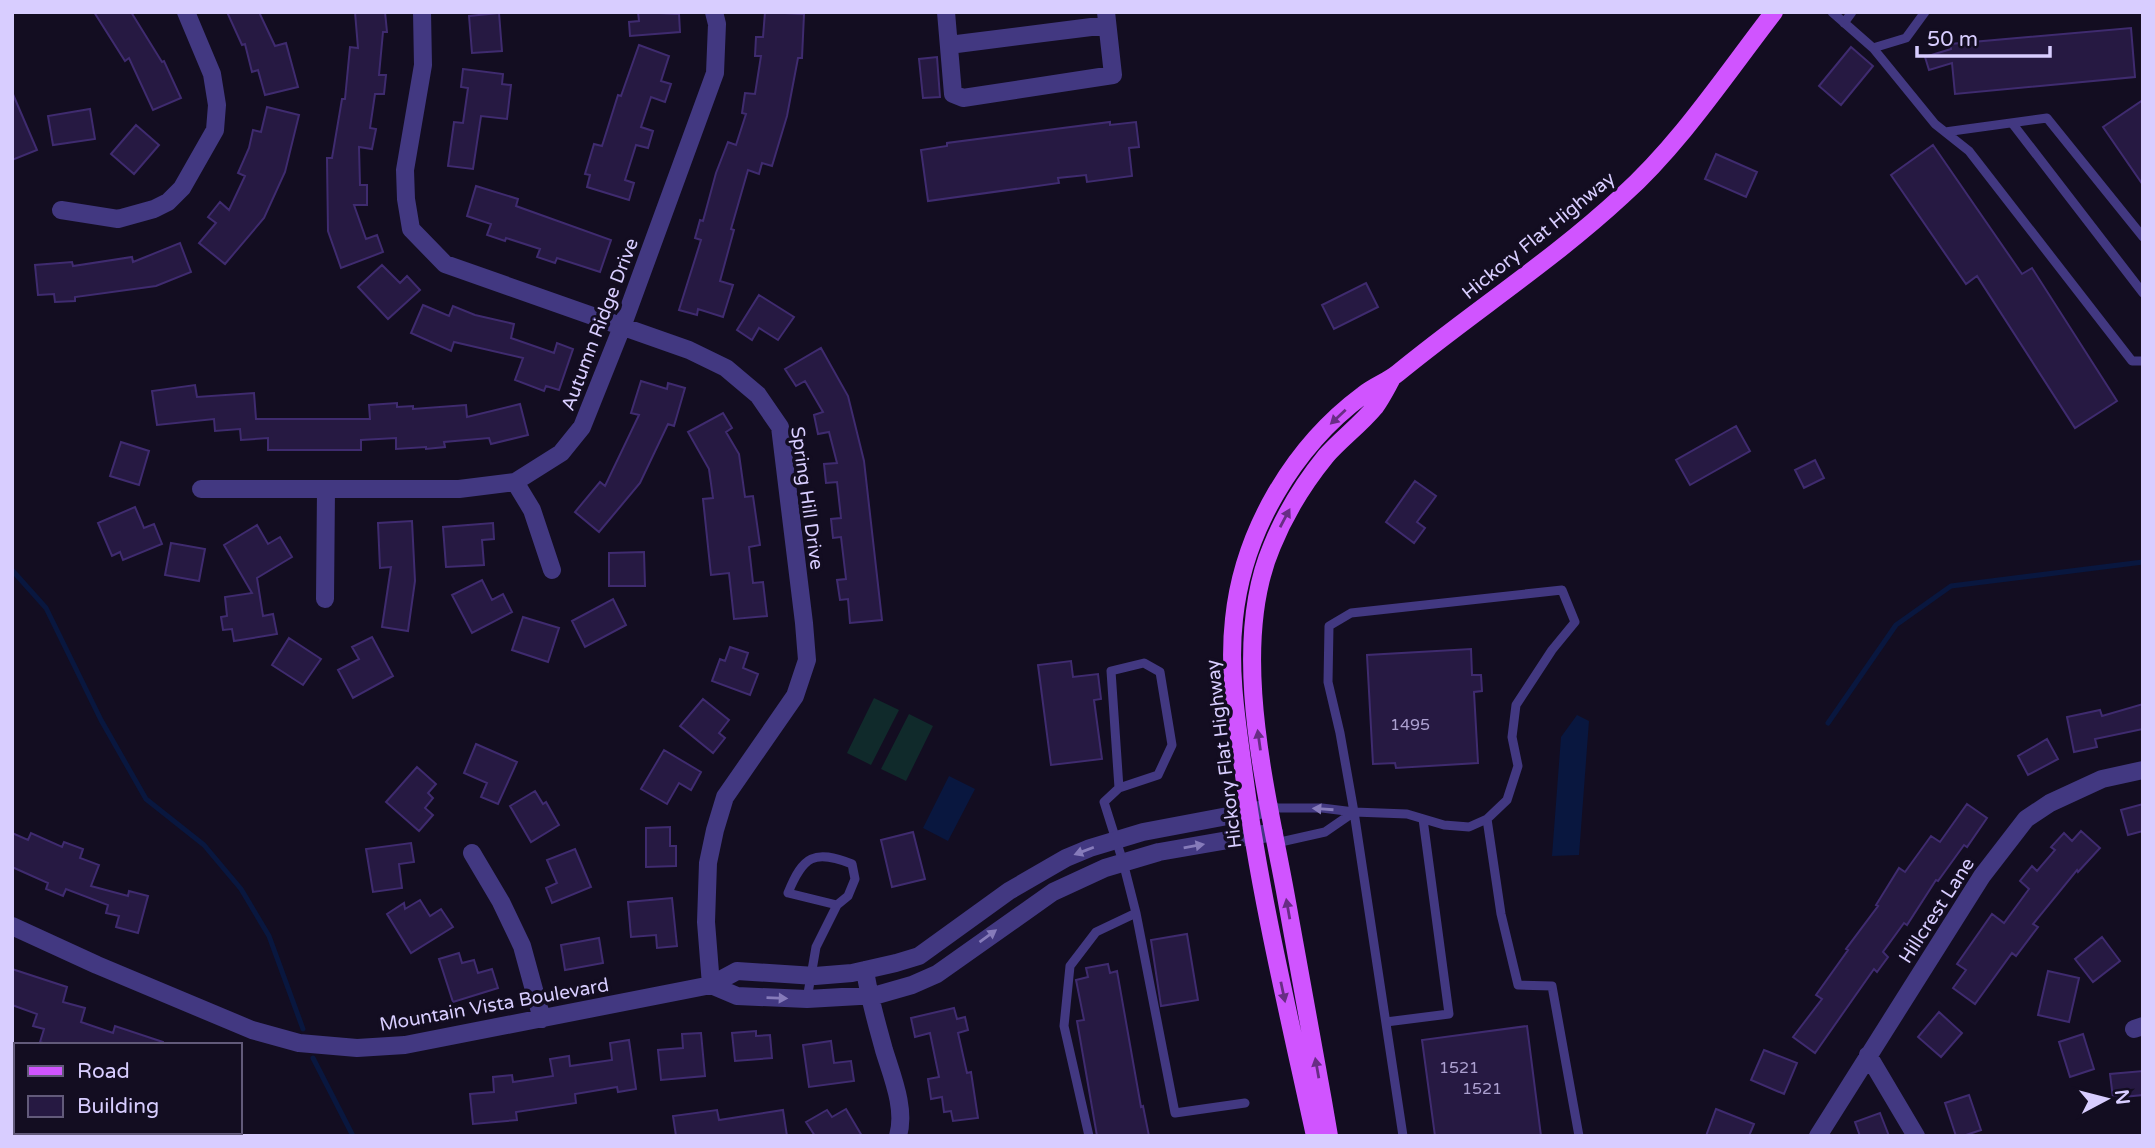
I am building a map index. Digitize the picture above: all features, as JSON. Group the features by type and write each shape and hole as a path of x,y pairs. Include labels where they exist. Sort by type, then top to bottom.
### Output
{"main road":[{"name":"Hickory Flat Highway","path":"1315,1136 1253,835 1235,708 1232,654 1234,618 1251,548 1284,480 1311,443 1364,394 1393,377 1575,236 1638,181 1681,132 1774,12"},
{"name":"Hickory Flat Highway","path":"1329,1136 1258,734 1252,670 1255,613 1264,568 1281,525 1309,479 1349,431 1375,407 1393,377"}],"street":[{"path":"61,210 118,219 154,209 167,202 182,188 215,130 217,105 212,74 186,12"},
{"name":"Spring Hill Drive","path":"422,12 423,65 405,170 411,229 445,264 689,350 726,368 758,395 780,427 807,660 794,696 725,797 715,830 708,863 706,922 711,985"},
{"name":"Autumn Ridge Drive","path":"201,489 459,489 515,482 561,453 582,427 622,327 715,73 717,24 714,12"},
{"path":"946,12 953,94 963,98 1113,75 1106,19 949,45"},
{"path":"515,482 532,510 552,569"},
{"path":"326,489 326,598"},
{"name":"Hillcrest Lane","path":"1818,1136 1982,876 2026,819 2050,803 2102,779 2143,770"},
{"name":"Mountain Vista Boulevard","path":"12,926 252,1030 299,1043 357,1048 405,1045 711,985 737,971 812,976 865,970 919,956 1009,891 1066,858 1143,832 1270,808"},
{"path":"711,985 737,996 807,999 869,995 912,985 937,974 1053,892 1124,862 1159,852 1253,835 1275,838"},
{"path":"472,853 501,902 522,946 542,1019"},
{"path":"865,970 869,995 898,1100 898,1136"},
{"path":"1868,1055 1916,1136"}],"lane":[{"path":"1832,12 1873,48 1934,124 1969,151 2132,361 2143,361"},
{"path":"1844,23 1852,12"},
{"path":"1873,48 1906,38 1925,12"},
{"path":"1945,132 2047,118 2143,237"},
{"path":"2012,123 2143,293"},
{"path":"1270,808 1322,808 1354,812 1407,814 1444,825 1469,827 1486,818 1507,800 1518,766 1512,737 1516,705 1552,650 1575,622 1562,590 1351,613 1329,626 1328,682 1354,812 1403,1136"},
{"path":"1119,788 1111,671 1144,663 1160,672 1172,745 1157,775 1119,788 1104,802 1124,862 1136,914 1175,1113 1245,1103"},
{"path":"1275,838 1325,832 1354,812"},
{"path":"1486,818 1501,914 1518,985 1552,986 1579,1136"},
{"path":"1386,1022 1449,1014 1423,819"},
{"path":"807,999 816,947 837,905 848,895 855,879 852,863 832,856 813,857 797,871 788,893 837,905"},
{"path":"1089,1136 1064,1026 1070,966 1096,932 1136,914"}],"green space":[{"path":"874,698 899,710 871,765 847,753"},
{"path":"909,714 933,726 906,781 881,769"}],"water":[{"path":"1577,715 1589,721 1579,855 1552,856 1561,737"},
{"path":"949,776 975,789 948,841 923,828"}],"building":[{"path":"94,12 131,12 162,62 164,61 181,98 153,110 129,58 125,61"},
{"path":"227,12 259,12 275,46 286,43 298,87 265,95 258,70 252,72 245,44 242,45"},
{"path":"355,12 385,12 387,32 383,32 379,75 386,75 384,94 375,94 370,128 376,129 372,149 359,147 360,185 367,185 367,205 354,205 366,239 377,235 383,252 341,268 328,231 327,158 332,158 342,99 345,99 350,47 358,48"},
{"path":"638,12 679,14 680,32 630,36 629,22 639,21"},
{"path":"765,12 804,14 802,58 798,58 787,116 772,166 762,163 759,174 748,170 720,281 733,285 723,317 698,309 697,315 679,310 701,240 695,238 728,142 736,145 746,114 742,113 745,93 755,94 761,56 755,56 756,37 763,37"},
{"path":"499,13 502,51 472,53 469,16"},
{"path":"2131,28 2135,77 1955,94 1952,63 1929,70 1925,57 1951,49 1950,44"},
{"path":"639,45 669,56 661,81 671,84 665,102 651,97 641,127 653,131 648,148 636,145 625,180 634,183 629,200 587,187 590,175 585,174 594,144 602,146 618,95 621,96"},
{"path":"1851,47 1873,66 1841,105 1819,86"},
{"path":"937,57 940,97 923,98 919,59"},
{"path":"463,69 503,74 502,84 511,85 507,119 481,116 473,169 448,166 454,122 463,123 468,88 461,87"},
{"path":"12,92 37,150 12,160"},
{"path":"2143,100 2143,185 2103,127"},
{"path":"267,107 299,115 285,172 264,218 225,264 199,243 216,223 208,217 220,202 229,210 245,176 238,173 249,148 253,130 261,132"},
{"path":"90,109 95,139 53,145 48,116"},
{"path":"1110,122 1110,125 1136,122 1139,147 1129,148 1132,176 1087,182 1086,175 1058,178 1059,183 928,201 921,150 947,146 947,143"},
{"path":"136,125 159,145 134,174 111,154"},
{"path":"1933,145 2022,274 2032,268 2117,401 2075,428 1977,276 1966,284 1891,175"},
{"path":"1716,154 1757,172 1746,197 1705,179"},
{"path":"476,186 518,199 516,206 611,240 600,272 557,258 555,263 537,257 540,249 487,235 491,224 467,216"},
{"path":"180,243 191,272 156,286 75,297 75,301 55,302 54,294 38,295 35,265 72,262 73,266 132,257 133,262"},
{"path":"382,265 400,283 407,276 420,290 388,319 358,287"},
{"path":"1366,283 1378,307 1334,329 1322,305"},
{"path":"759,295 794,317 778,340 759,328 752,340 737,330"},
{"path":"423,305 449,316 453,306 475,315 514,324 511,338 554,353 557,343 573,349 559,390 546,386 544,391 515,380 523,358 454,342 451,351 411,333"},
{"path":"821,348 848,396 864,461 882,620 850,623 848,599 840,600 837,580 846,579 841,537 833,538 831,519 841,518 837,482 826,483 824,464 837,463 829,432 818,434 814,415 823,412 805,381 796,386 785,369"},
{"path":"641,381 667,389 668,383 685,388 674,426 668,424 640,483 599,532 575,512 600,482 605,486 639,415 631,413"},
{"path":"195,385 197,397 254,393 256,419 370,419 369,405 397,403 397,407 413,406 413,409 466,405 467,417 520,404 528,435 491,444 489,438 444,442 445,447 426,449 396,449 396,438 361,440 361,450 268,450 268,438 241,440 240,429 215,431 214,419 157,425 152,391"},
{"path":"723,413 732,428 726,432 739,454 745,497 753,496 760,545 749,547 753,583 763,582 767,616 734,619 729,573 711,575 703,499 713,498 709,469 688,432"},
{"path":"1736,426 1750,451 1690,485 1676,460"},
{"path":"121,442 149,451 139,485 110,476"},
{"path":"1815,460 1824,478 1804,488 1795,470"},
{"path":"1415,481 1436,496 1417,522 1425,528 1414,543 1386,522"},
{"path":"135,507 144,528 154,524 162,544 123,560 120,552 112,556 98,523"},
{"path":"412,521 415,581 408,631 382,627 391,567 380,568 378,523"},
{"path":"493,523 494,539 482,540 484,565 446,567 443,527"},
{"path":"257,525 268,544 280,537 292,557 257,578 263,616 273,614 277,634 234,641 232,629 223,630 221,617 227,616 225,597 252,593 224,545"},
{"path":"171,543 205,549 199,581 165,575"},
{"path":"644,552 645,586 609,586 609,553"},
{"path":"482,580 492,600 503,594 512,612 472,633 452,595"},
{"path":"613,599 626,625 585,647 572,621"},
{"path":"523,617 559,628 548,662 512,650"},
{"path":"372,637 393,676 353,698 338,670 359,659 352,647"},
{"path":"289,638 321,659 303,685 272,665"},
{"path":"730,647 748,653 743,668 758,674 750,695 712,681 720,659 725,661"},
{"path":"1471,649 1472,675 1481,675 1482,691 1474,692 1478,763 1396,768 1395,763 1373,764 1367,655"},
{"path":"1071,661 1073,677 1098,674 1101,699 1094,700 1102,759 1051,765 1038,665"},
{"path":"703,699 729,720 719,733 725,738 713,753 680,726"},
{"path":"2143,704 2143,729 2095,739 2097,747 2074,752 2067,717 2100,710 2102,716"},
{"path":"2047,739 2058,759 2028,775 2018,756"},
{"path":"476,744 517,762 498,804 481,797 487,783 464,773"},
{"path":"664,750 701,772 691,790 679,783 667,804 641,789"},
{"path":"417,767 436,784 428,793 433,798 425,808 433,815 419,831 386,802"},
{"path":"535,791 543,804 546,802 559,825 531,842 510,806"},
{"path":"1967,804 1987,818 1967,847 1964,845 1938,881 1936,880 1907,925 1904,923 1883,952 1888,957 1877,972 1874,969 1815,1053 1793,1037 1822,999 1816,995 1878,906 1876,905 1899,868 1905,872 1931,836 1940,842"},
{"path":"2143,804 2143,831 2128,835 2121,810"},
{"path":"670,827 670,846 676,846 676,866 646,867 646,828"},
{"path":"2081,831 2100,848 2078,872 2077,870 2033,924 2038,927 2016,956 2012,953 1975,1004 1953,988 1966,970 1957,964 1992,914 2004,923 2029,889 2020,881 2032,866 2037,871 2055,850 2051,847 2064,833 2072,841"},
{"path":"913,832 925,879 892,887 881,840"},
{"path":"12,833 28,840 31,833 62,847 64,842 83,849 80,858 99,865 91,886 128,896 129,891 148,896 138,933 116,927 119,916 106,913 108,905 66,889 63,896 46,889 48,883 12,867"},
{"path":"411,843 414,862 399,864 402,888 373,892 366,849"},
{"path":"575,849 591,887 552,903 546,888 557,883 547,860"},
{"path":"672,898 677,946 657,948 656,935 631,937 628,902"},
{"path":"420,900 430,916 441,909 453,927 411,953 387,914 404,903 405,909"},
{"path":"1187,934 1198,1000 1161,1006 1151,940"},
{"path":"2102,937 2120,961 2093,982 2075,959"},
{"path":"599,938 603,963 565,970 561,945"},
{"path":"459,953 462,963 474,960 478,973 492,969 498,988 453,1002 439,959"},
{"path":"1108,964 1110,973 1117,971 1141,1107 1143,1106 1149,1136 1097,1136 1077,1021 1084,1020 1076,980 1088,977 1086,968"},
{"path":"12,969 67,987 63,1002 85,1008 81,1022 113,1033 115,1026 163,1043 43,1043 40,1042 44,1029 33,1026 37,1014 12,1005"},
{"path":"2048,971 2079,978 2069,1022 2038,1015"},
{"path":"954,1008 957,1019 965,1017 968,1030 958,1033 967,1073 971,1072 978,1118 953,1121 951,1111 944,1112 942,1097 931,1099 928,1079 939,1077 930,1033 915,1037 911,1018"},
{"path":"1939,1012 1962,1033 1941,1057 1918,1037"},
{"path":"1527,1026 1541,1136 1435,1136 1422,1040"},
{"path":"756,1031 756,1036 770,1035 772,1058 735,1061 732,1033"},
{"path":"701,1033 705,1076 661,1080 658,1050 683,1048 682,1034"},
{"path":"2083,1034 2094,1069 2070,1077 2059,1042"},
{"path":"629,1040 636,1089 618,1092 617,1087 575,1094 576,1103 516,1112 517,1120 473,1124 470,1094 494,1092 493,1077 512,1075 513,1082 553,1076 550,1059 569,1056 570,1066 612,1060 610,1043"},
{"path":"831,1041 834,1063 851,1061 854,1081 809,1087 803,1045"},
{"path":"1764,1050 1797,1063 1784,1094 1751,1080"},
{"path":"2143,1071 2143,1095 2113,1098 2110,1074"},
{"path":"1969,1095 1981,1130 1956,1136 1945,1103"},
{"path":"846,1109 862,1136 815,1136 806,1122 827,1110 832,1117"},
{"path":"1716,1109 1754,1124 1749,1136 1706,1136"},
{"path":"717,1110 719,1120 783,1110 787,1136 676,1136 673,1116"},
{"path":"1880,1113 1889,1136 1860,1136 1855,1122"}],"waterway":[{"path":"1828,723 1896,625 1951,586 2143,562"},
{"path":"12,570 46,608 101,720 146,799 204,845 241,889 269,936 303,1029"},
{"path":"313,1058 353,1136"}]}
